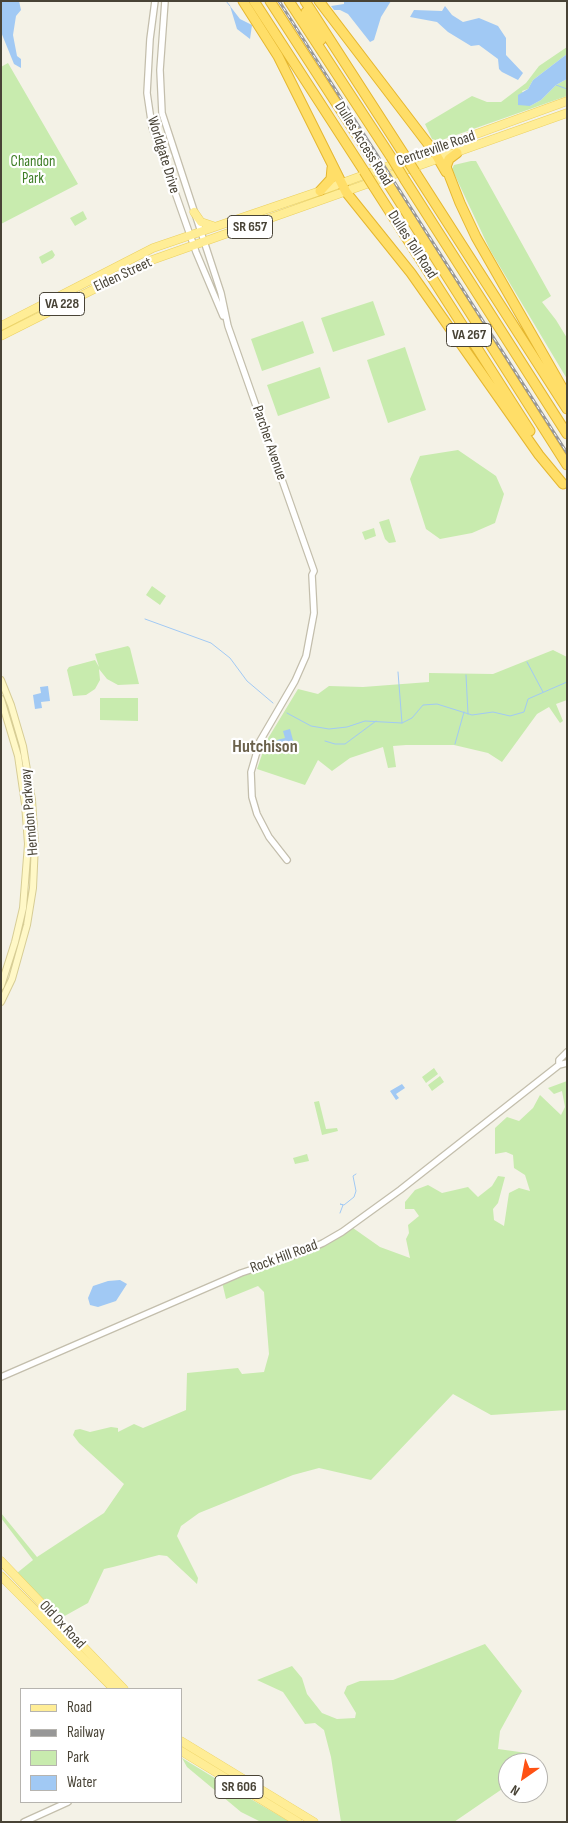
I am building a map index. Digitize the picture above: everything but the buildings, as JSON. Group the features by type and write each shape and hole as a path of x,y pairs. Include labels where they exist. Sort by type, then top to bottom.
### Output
{"highway":[{"path":"243,1 278,56 346,192 411,273 539,455 565,487"},
{"name":"Dulles Toll Road","path":"254,1 565,487"},
{"name":"Dulles Access Road","path":"270,1 567,465"},
{"name":"Dulles Access Road","path":"289,1 567,434"},
{"path":"299,1 352,98"},
{"name":"VA 267","path":"305,1 567,409"},
{"path":"319,1 439,159 473,230 567,396"},
{"path":"450,179 446,165 449,159 457,153"},
{"path":"320,191 332,177 331,162"}],"main road":[{"name":"Centreville Road","path":"191,236 433,151 567,101"},
{"name":"Centreville Road","path":"194,246 567,113"},
{"path":"194,212 203,224 218,226"},
{"name":"Elden Street","path":"1,326 153,248 191,236"},
{"name":"Elden Street","path":"1,336 124,273 194,246"},
{"name":"Herndon Parkway","path":"1,680 14,712 23,746 32,800 35,844 33,888 28,918 18,961 1,1002"},
{"name":"Herndon Parkway","path":"1,699 18,756 26,804 28,844 23,908 15,942 1,986"},
{"name":"Old Ox Road","path":"1,1561 123,1688"},
{"name":"Old Ox Road","path":"1,1576 113,1688"},
{"name":"SR 606","path":"182,1742 314,1822"},
{"name":"SR 606","path":"182,1753 298,1822"}],"street":[{"name":"Worldgate Drive","path":"155,1 148,69 149,109 159,149 194,246"},
{"name":"Worldgate Drive","path":"165,1 162,34 161,105 203,243"},
{"name":"Parcher Avenue","path":"203,243 221,293 227,322"},
{"name":"Parcher Avenue","path":"194,246 227,322 314,571 312,575 314,613 306,656 295,681 260,741 251,772 252,798 257,814 269,837 288,860"},
{"name":"Rock Hill Road","path":"1,1377 241,1273 301,1254 323,1243 342,1232 400,1190 559,1065 559,1060 567,1052"},
{"path":"559,1065 567,1064"},
{"path":"24,1822 66,1803"}],"green space":[{"path":"567,47 567,54 533,80 528,89 522,91 530,106 541,100 556,85 567,79 567,96 439,141 432,139 425,124 472,96 487,102 501,102 526,83 539,66"},
{"name":"Chandon Park","path":"8,63 78,184 1,224 1,67"},
{"path":"476,161 551,296 542,302 567,338 567,379 490,250 452,169 454,165"},
{"path":"83,211 87,219 75,226 70,218"},
{"path":"52,250 55,255 53,258 42,264 39,257"},
{"path":"373,301 385,335 333,352 321,318"},
{"path":"303,321 314,353 262,371 251,339"},
{"path":"405,347 426,410 388,423 367,360"},
{"path":"320,367 330,398 278,416 267,385"},
{"path":"458,450 496,476 504,494 495,523 472,533 440,539 426,529 410,479 420,456"},
{"path":"389,519 396,542 389,543 385,539 379,522"},
{"path":"374,528 376,536 365,540 362,532"},
{"path":"152,586 166,596 160,605 146,595"},
{"path":"128,646 139,684 118,685 107,679 99,669 100,680 95,689 86,695 73,696 67,670 69,667 95,660 99,667 95,654"},
{"path":"553,650 567,657 567,700 556,704 563,721 560,723 549,707 537,714 502,762 488,753 454,745 406,745 393,746 396,767 388,768 383,747 350,758 332,771 318,760 305,785 257,769 267,740 298,689 318,694 329,686 363,687 429,682 429,673 493,674"},
{"path":"100,698 138,698 138,721 100,720"},
{"path":"434,1068 438,1074 426,1083 422,1077"},
{"path":"440,1076 444,1082 432,1091 428,1085"},
{"path":"567,1081 567,1410 491,1415 453,1394 371,1480 319,1468 293,1475 199,1513 181,1526 177,1536 198,1578 197,1584 167,1556 159,1555 104,1569 88,1603 61,1618 17,1573 33,1560 1,1518 1,1513 37,1557 104,1513 124,1484 79,1443 73,1435 75,1430 80,1429 90,1432 111,1427 118,1428 118,1432 134,1424 143,1428 186,1410 187,1373 238,1368 242,1374 264,1372 269,1354 264,1292 258,1286 226,1299 222,1282 309,1254 353,1228 380,1247 410,1258 406,1239 409,1233 408,1225 419,1216 414,1209 405,1209 405,1202 415,1190 428,1185 442,1193 468,1187 478,1197 492,1186 498,1176 505,1177 498,1203 493,1209 494,1220 504,1226 509,1193 519,1188 530,1191 525,1175 514,1168 513,1155 506,1152 495,1154 495,1128 507,1117 519,1121 533,1108 540,1095 561,1115 565,1107 562,1091 554,1094 548,1088"},
{"path":"319,1101 326,1129 337,1128 338,1131 322,1135 314,1102"},
{"path":"307,1154 309,1161 295,1164 293,1158"},
{"path":"485,1644 522,1691 500,1731 498,1749 527,1753 498,1753 498,1792 454,1822 341,1822 331,1757 324,1730 315,1723 305,1724 283,1692 257,1680 292,1666 302,1678 307,1694 322,1713 337,1719 355,1718 356,1713 344,1693 347,1686 360,1681 393,1680"},
{"path":"182,1758 290,1822 261,1822 241,1812 187,1767"}],"water":[{"path":"1,1 19,1 21,10 16,16 13,35 17,56 21,59 21,68 14,64 1,32"},
{"path":"344,1 391,1 381,17 374,40 370,42 348,14 340,10 334,10 331,6 344,4"},
{"path":"230,6 240,19 252,25 250,39 237,29"},
{"path":"445,6 452,15 463,22 479,18 498,26 506,38 506,55 523,73 518,80 502,72 499,69 498,59 479,45 471,46 448,32 437,22 410,17 414,10 442,11"},
{"path":"567,54 567,79 556,85 541,100 530,106 518,105 518,95 528,89 533,80"},
{"path":"48,686 50,701 41,702 42,708 35,709 33,695 41,693 40,687"},
{"path":"290,729 294,744 279,749 277,740 285,738 283,731"},
{"path":"402,1084 405,1088 396,1094 399,1098 396,1100 390,1091"},
{"path":"120,1280 127,1284 116,1301 98,1307 90,1305 88,1298 93,1286 108,1281"}],"waterway":[{"path":"226,1 230,6"},
{"path":"556,85 567,89"},
{"path":"145,619 211,643 230,658 247,681 273,703"},
{"path":"527,662 543,692"},
{"path":"398,672 402,723"},
{"path":"466,675 468,714"},
{"path":"287,713 311,726 329,729 347,727 365,721 402,723 412,718 423,705 437,704 472,715 493,712 510,716 524,712 528,699 567,682"},
{"path":"455,744 464,712"},
{"path":"325,741 345,744 376,721"},
{"path":"340,1213 343,1205 340,1204 344,1205 354,1197 356,1191 353,1176 356,1174"}],"railway":[{"path":"279,1 567,453"}],"district":[{"name":"Hutchison","path":"265,747"}]}
